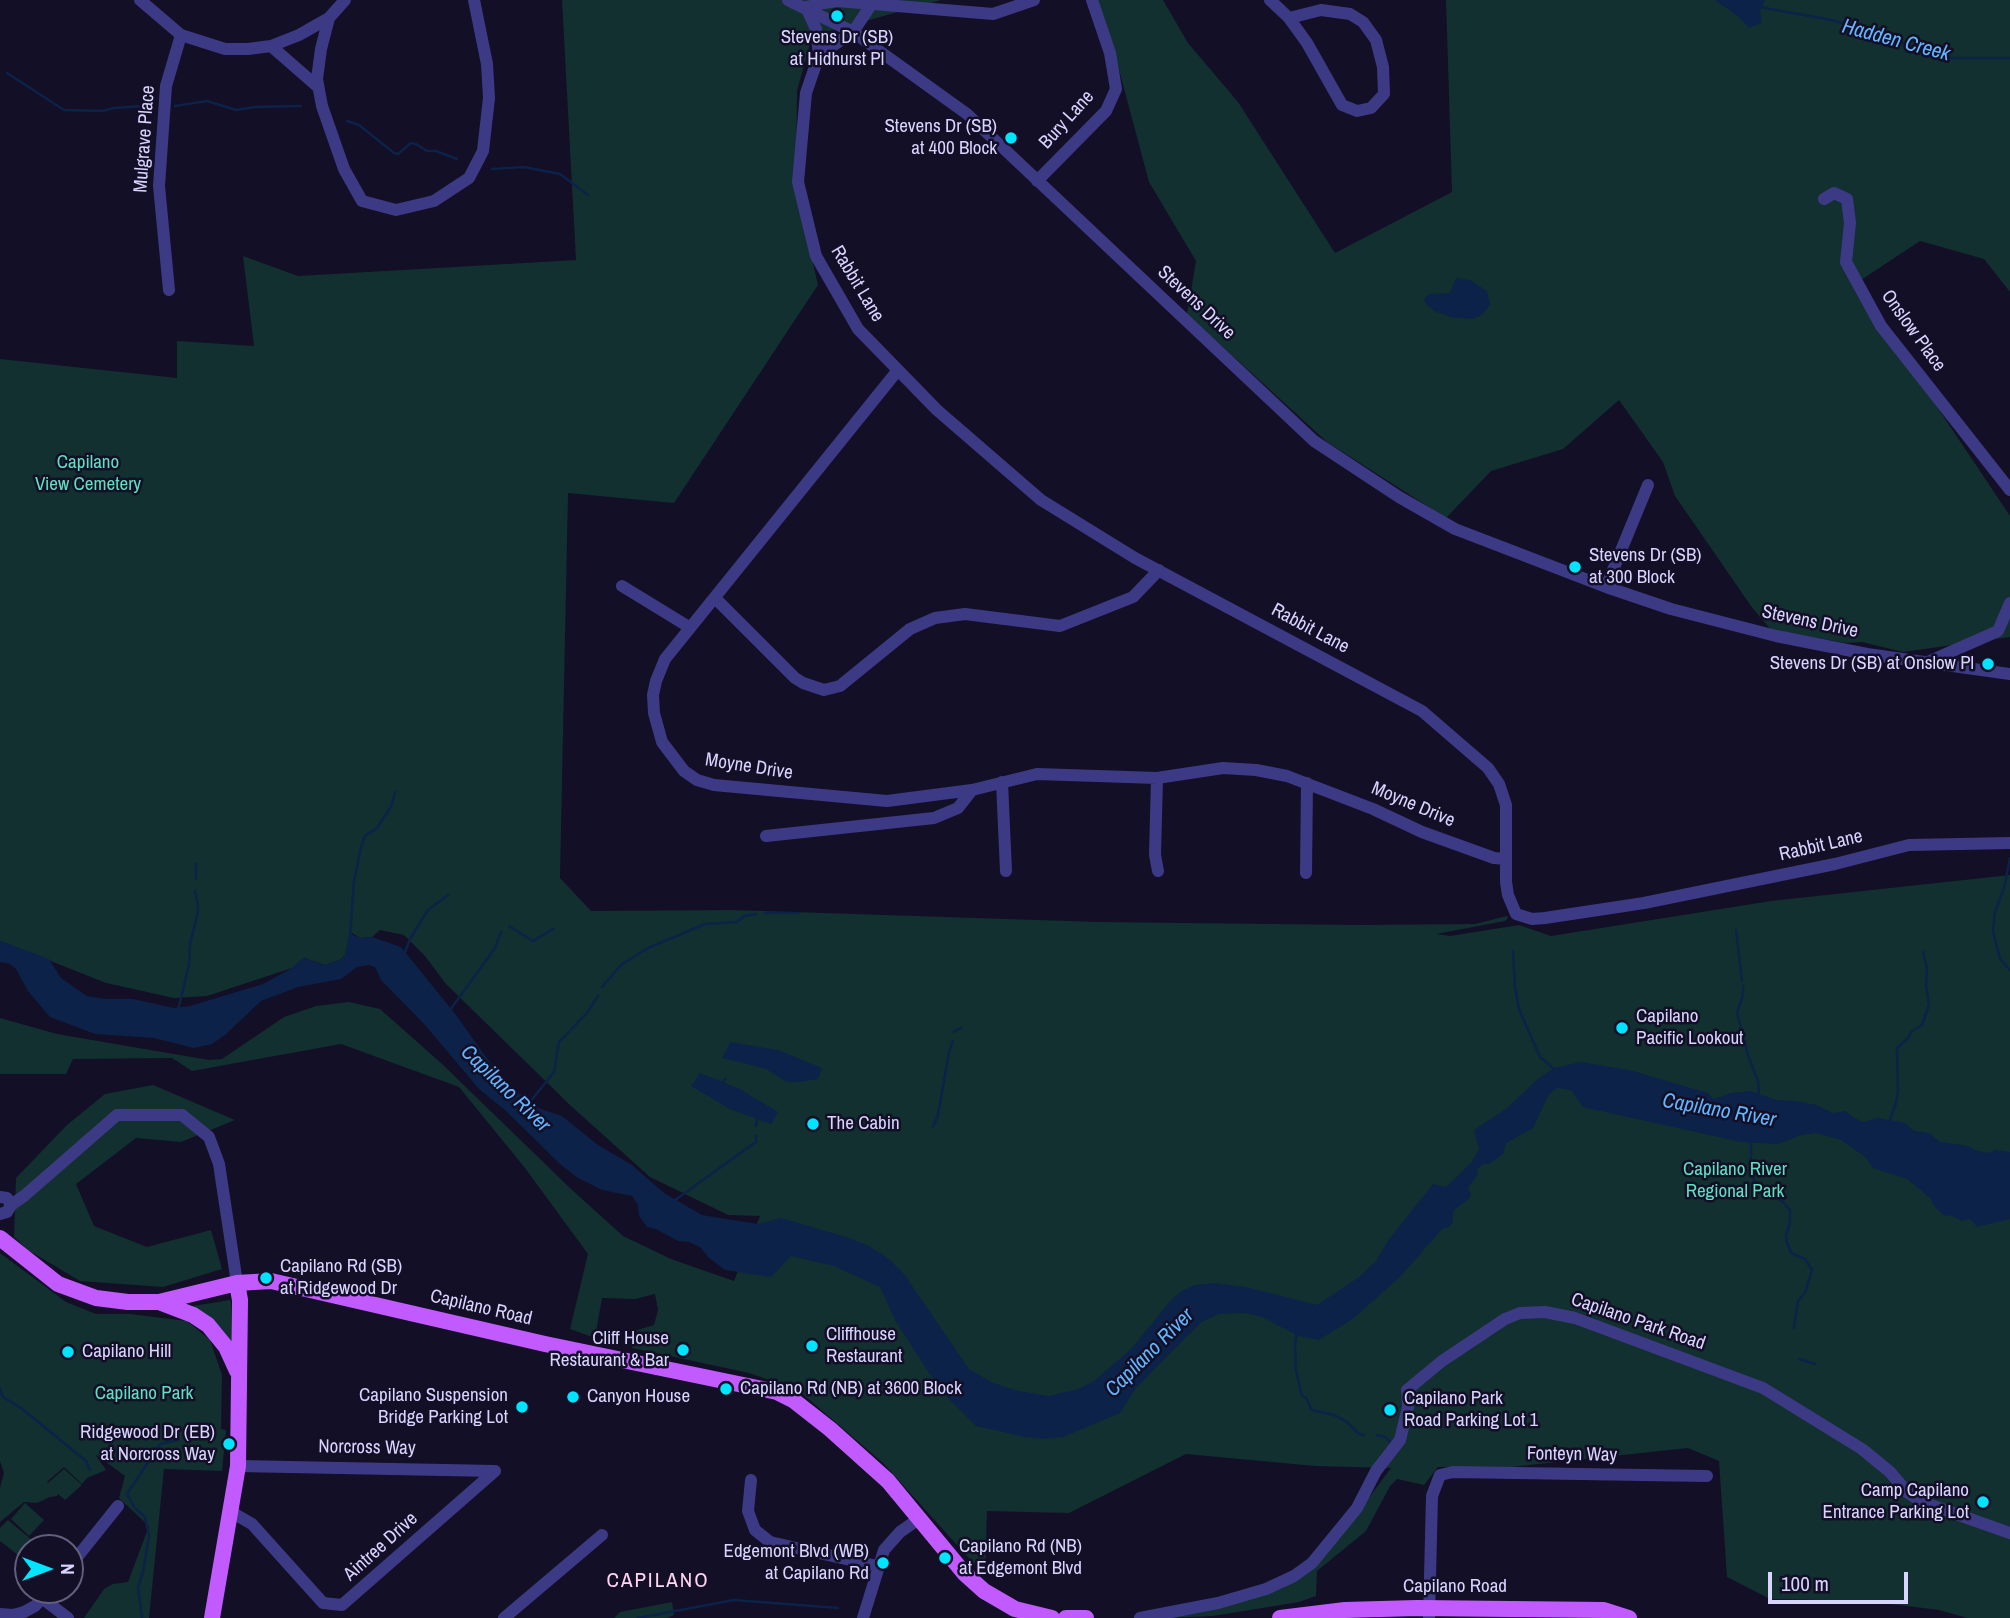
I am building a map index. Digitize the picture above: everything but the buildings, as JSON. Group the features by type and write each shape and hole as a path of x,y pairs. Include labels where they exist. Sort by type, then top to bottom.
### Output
{"main road":[{"name":"Capilano Road","path":"0,1238 58,1284 96,1298 159,1302 237,1283 261,1281 545,1345 776,1392 793,1399 888,1481 964,1573 984,1591 1015,1609 1052,1618"},
{"path":"212,1618 238,1466 240,1300 237,1283"},
{"path":"159,1302 193,1315 208,1325 226,1347 240,1376"},
{"name":"Capilano Road","path":"1280,1618 1345,1609 1429,1613 1604,1610 1629,1618"},
{"path":"1066,1618 1086,1618"}],"street":[{"path":"140,0 181,35 225,48 271,46 299,35 329,19 345,0"},
{"path":"329,19 321,49 318,87 322,106 345,169 362,201 396,210 434,201 469,178 483,151 489,98 488,75 474,0"},
{"name":"Stevens Drive","path":"788,0 853,33 967,114 1314,441 1399,497 1455,529 1671,609 1776,636 1867,654 2010,674"},
{"path":"871,5 853,33 819,55 817,29 806,7 837,2 992,14 1034,0"},
{"name":"Bury Lane","path":"1037,181 1107,111 1116,89 1110,52 1092,0"},
{"path":"1270,0 1307,43 1342,106 1357,111 1371,108 1384,94 1383,67 1377,40 1363,22 1350,14 1321,10 1289,19"},
{"name":"Mulgrave Place","path":"169,290 159,186 166,86 181,35"},
{"path":"271,46 318,87"},
{"name":"Rabbit Lane","path":"819,55 806,93 798,182 816,256 858,329 937,411 1041,500 1135,558 1422,711 1488,768 1499,784 1506,814 1506,882 1516,914 1532,919 1644,903 1835,864 1909,845 2010,843"},
{"name":"Onslow Place","path":"1824,199 1833,193 1841,194 1847,199 1850,223 1846,262 1881,326 2010,490"},
{"name":"Moyne Drive","path":"898,370 755,545 716,598 690,627 660,670 653,702 662,742 675,762 692,777 713,785 887,801 972,790 1037,774 1157,778 1208,770 1243,769 1287,776 1373,809 1422,832 1494,858 1506,859"},
{"path":"1606,587 1648,485"},
{"path":"716,598 796,678 824,690 840,686 910,629 935,618 965,614 1060,626 1133,597 1159,570"},
{"path":"622,586 690,627"},
{"path":"1927,662 1998,631 2010,603"},
{"path":"1157,778 1155,855 1158,871"},
{"path":"1002,782 1006,871"},
{"path":"1306,873 1307,783"},
{"name":"Moyne Drive","path":"766,836 934,818 958,808 972,790"},
{"path":"0,1214 7,1212 5,1201 24,1196 117,1115 183,1115 209,1137 219,1164 237,1283"},
{"name":"Capilano Park Road","path":"1140,1618 1218,1603 1266,1589 1294,1576 1312,1563 1357,1508 1376,1471 1400,1440 1408,1407 1407,1390 1442,1361 1520,1312 1545,1311 1575,1318 1763,1388 1862,1449 1890,1472 1907,1492 1922,1502 1937,1510 2010,1533"},
{"name":"Norcross Way","path":"238,1466 495,1471"},
{"name":"Aintree Drive","path":"231,1512 252,1524 323,1603 342,1605 495,1471"},
{"name":"Fonteyn Way","path":"1429,1613 1432,1496 1438,1478 1444,1473 1707,1475"},
{"path":"751,1480 748,1511 755,1530 769,1542 877,1566"},
{"path":"84,1548 118,1506"},
{"path":"863,1618 884,1550 894,1538 920,1518"},
{"path":"504,1618 602,1535"},
{"path":"0,1614 16,1616 36,1604"},
{"path":"56,1604 68,1618"}],"green space":[{"name":"Capilano River Regional Park","path":"562,0 941,0 812,36 797,91 796,190 818,285 674,503 568,493 560,878 591,911 733,910 1098,922 1359,925 1475,924 1507,916 1505,921 1436,934 1450,936 1519,925 1551,936 1771,901 2010,875 2010,1618 1967,1618 1939,1610 1867,1601 1770,1599 1727,1577 1719,1461 1688,1448 1502,1468 1438,1467 1424,1485 1397,1479 1390,1486 1366,1531 1317,1571 1316,1596 1299,1602 1213,1616 1168,1618 1283,1588 1358,1512 1391,1468 1315,1466 1186,1454 1069,1513 987,1511 985,1576 883,1463 798,1390 749,1373 632,1348 637,1330 654,1325 658,1310 655,1294 635,1299 602,1298 595,1338 570,1329 588,1254 525,1168 459,1087 341,1044 192,1071 172,1058 73,1059 66,1074 0,1074 0,1018 57,1034 209,1060 222,1059 284,1017 316,1006 349,1002 380,1009 441,1063 623,1236 671,1259 734,1281 760,1216 728,1215 650,1177 570,1105 446,984 425,956 404,935 380,930 372,937 360,938 352,933 345,955 340,960 325,965 304,958 292,968 207,996 174,998 106,983 0,941 0,359 177,378 177,341 254,346 243,256 298,276 576,260"},
{"path":"1096,0 1163,0 1188,43 1238,102 1335,253 1452,192 1446,0 2010,0 2010,292 1984,259 1920,241 1855,284 2010,516 2010,637 1903,652 1862,642 1846,643 1771,630 1751,606 1675,496 1663,462 1619,400 1563,449 1491,471 1446,518 1327,442 1187,314 1196,261 1149,182 1111,40"},
{"path":"153,1085 235,1120 181,1142 136,1138 76,1184 94,1226 147,1247 211,1230 222,1269 163,1287 80,1281 28,1250 14,1237 16,1178 67,1125 105,1094"},
{"name":"Capilano Park","path":"0,1253 66,1302 96,1314 130,1314 187,1321 210,1340 222,1375 221,1429 226,1430 222,1471 164,1469 149,1618 84,1618 104,1589 113,1584 128,1582 149,1526 119,1498 125,1476 95,1454 106,1470 87,1478 82,1484 64,1467 47,1482 64,1469 82,1485 65,1500 58,1494 37,1503 24,1502 0,1522 0,1488 4,1473 0,1461"},
{"path":"230,1300 231,1302 232,1353 187,1307"},
{"path":"25,1503 44,1520 31,1534 27,1534 11,1519"},
{"path":"8,1520 25,1534 14,1534 14,1552 0,1541 0,1528"},
{"path":"672,1602 674,1615 667,1618 614,1618 620,1612"}],"water":[{"path":"1715,0 1765,0 1760,11 1762,23 1749,28"},
{"path":"1456,278 1470,280 1487,291 1490,305 1482,315 1472,319 1451,317 1434,311 1425,303 1424,299 1429,294 1450,293"},
{"name":"Capilano River","path":"349,933 360,938 372,937 401,947 456,1015 494,1068 512,1088 538,1108 562,1116 598,1145 632,1165 664,1193 702,1215 758,1224 781,1218 867,1245 888,1258 904,1274 969,1369 993,1383 1018,1391 1049,1396 1078,1389 1094,1381 1131,1349 1171,1300 1195,1285 1214,1283 1246,1287 1317,1305 1359,1277 1376,1261 1389,1239 1433,1184 1446,1187 1471,1163 1479,1149 1474,1130 1506,1109 1539,1078 1554,1068 1581,1062 1629,1070 1708,1093 1714,1099 1731,1093 1750,1091 1777,1100 1817,1105 1833,1113 1845,1111 1864,1122 1877,1118 1905,1123 1914,1131 1929,1133 1941,1142 1968,1146 1978,1151 2010,1152 2010,1219 1977,1227 1970,1219 1962,1221 1943,1215 1931,1199 1907,1179 1873,1168 1864,1156 1841,1140 1815,1133 1801,1135 1779,1144 1741,1142 1583,1107 1571,1090 1557,1088 1549,1094 1533,1128 1506,1143 1503,1154 1478,1168 1477,1176 1469,1186 1469,1199 1455,1209 1453,1222 1448,1228 1443,1228 1400,1277 1354,1318 1319,1340 1299,1336 1260,1316 1244,1313 1219,1314 1202,1322 1186,1337 1136,1388 1120,1413 1063,1437 1025,1437 976,1426 940,1390 896,1322 880,1287 834,1266 791,1256 771,1277 725,1270 700,1247 678,1241 647,1227 639,1216 638,1205 632,1196 602,1190 578,1178 479,1089 425,1025 381,980 375,967 357,967 341,979 298,987 261,1001 225,1035 212,1044 194,1048 154,1038 95,1034 50,1017 28,991 16,969 10,964 0,962 0,941 49,959 61,978 87,996 133,999 174,1008 190,1006 263,984 292,968 303,958 325,965 340,960 345,955"},
{"path":"730,1042 778,1050 822,1068 818,1079 787,1082 766,1069 722,1058"},
{"path":"700,1073 740,1089 778,1112 771,1124 730,1109 691,1086"}],"waterway":[{"name":"Hadden Creek","path":"1759,7 1832,20 1941,58 2010,58"},
{"path":"7,73 64,110 103,111 142,106"},
{"path":"175,106 207,101 236,110 301,106"},
{"path":"347,121 359,125 394,153 398,154 411,143 427,151 436,151 457,159"},
{"path":"492,169 524,167 560,174 588,195"},
{"path":"350,936 354,882 361,847 365,836 377,828 392,805 395,792"},
{"path":"2010,858 2004,888 1995,912 1993,931 2000,959 2010,970"},
{"path":"196,864 196,878"},
{"path":"178,1010 197,916 195,891"},
{"path":"404,955 410,939 428,910 448,895"},
{"path":"765,913 798,913"},
{"path":"602,987 621,965 648,948 705,924 737,922 744,916 757,914"},
{"path":"509,926 533,941 553,929"},
{"path":"1736,930 1742,981"},
{"path":"450,1010 495,948 501,932"},
{"path":"1513,951 1519,1009 1540,1057 1554,1069"},
{"path":"1890,1120 1898,1091 1897,1048 1911,1032 1922,1025 1929,1005 1927,968 1923,952"},
{"name":"Capilano River","path":"1743,986 1737,1013 1758,1081 1759,1096"},
{"name":"Capilano River","path":"530,1102 554,1072 559,1042 587,1013 598,996"},
{"path":"953,1032 961,1028"},
{"path":"933,1127 938,1115 953,1041"},
{"path":"756,1126 757,1119"},
{"path":"675,1200 756,1142 756,1136"},
{"name":"Capilano River","path":"1751,1139 1751,1173 1755,1182 1790,1210 1786,1235 1791,1253 1805,1259 1812,1270 1805,1293 1798,1301 1794,1328"},
{"path":"1297,1332 1296,1370 1302,1396 1312,1410 1334,1415 1364,1435"},
{"path":"1799,1359 1815,1364"},
{"path":"0,1389 3,1397 21,1408 86,1461 90,1470"},
{"path":"1377,1435 1385,1437 1391,1443"},
{"path":"142,1618 138,1587 149,1536 145,1517 134,1507 127,1494 160,1444 178,1440"},
{"path":"638,1618 734,1600 838,1608"}],"place":[{"name":"Stevens Dr (SB) at Hidhurst Pl","path":"837,16"},
{"name":"Stevens Dr (SB) at 400 Block","path":"1011,138"},
{"name":"Stevens Dr (SB) at 300 Block","path":"1575,567"},
{"name":"Stevens Dr (SB) at Onslow Pl","path":"1988,664"},
{"name":"Capilano Pacific Lookout","path":"1622,1028"},
{"name":"The Cabin","path":"813,1124"},
{"name":"Capilano Rd (SB) at Ridgewood Dr","path":"266,1278"},
{"name":"Cliffhouse Restaurant","path":"812,1346"},
{"name":"Cliff House Restaurant & Bar","path":"683,1350"},
{"name":"Capilano Hill","path":"68,1352"},
{"name":"Capilano Rd (NB) at 3600 Block","path":"726,1389"},
{"name":"Canyon House","path":"573,1397"},
{"name":"Capilano Suspension Bridge Parking Lot","path":"522,1407"},
{"name":"Capilano Park Road Parking Lot 1","path":"1390,1410"},
{"name":"Ridgewood Dr (EB) at Norcross Way","path":"229,1444"},
{"name":"Camp Capilano Entrance Parking Lot","path":"1983,1502"},
{"name":"Capilano Rd (NB) at Edgemont Blvd","path":"945,1558"},
{"name":"Edgemont Blvd (WB) at Capilano Rd","path":"883,1563"}],"district":[{"name":"CAPILANO","path":"658,1581"}],"park label":[{"name":"Capilano View Cemetery","path":"88,474"}]}
